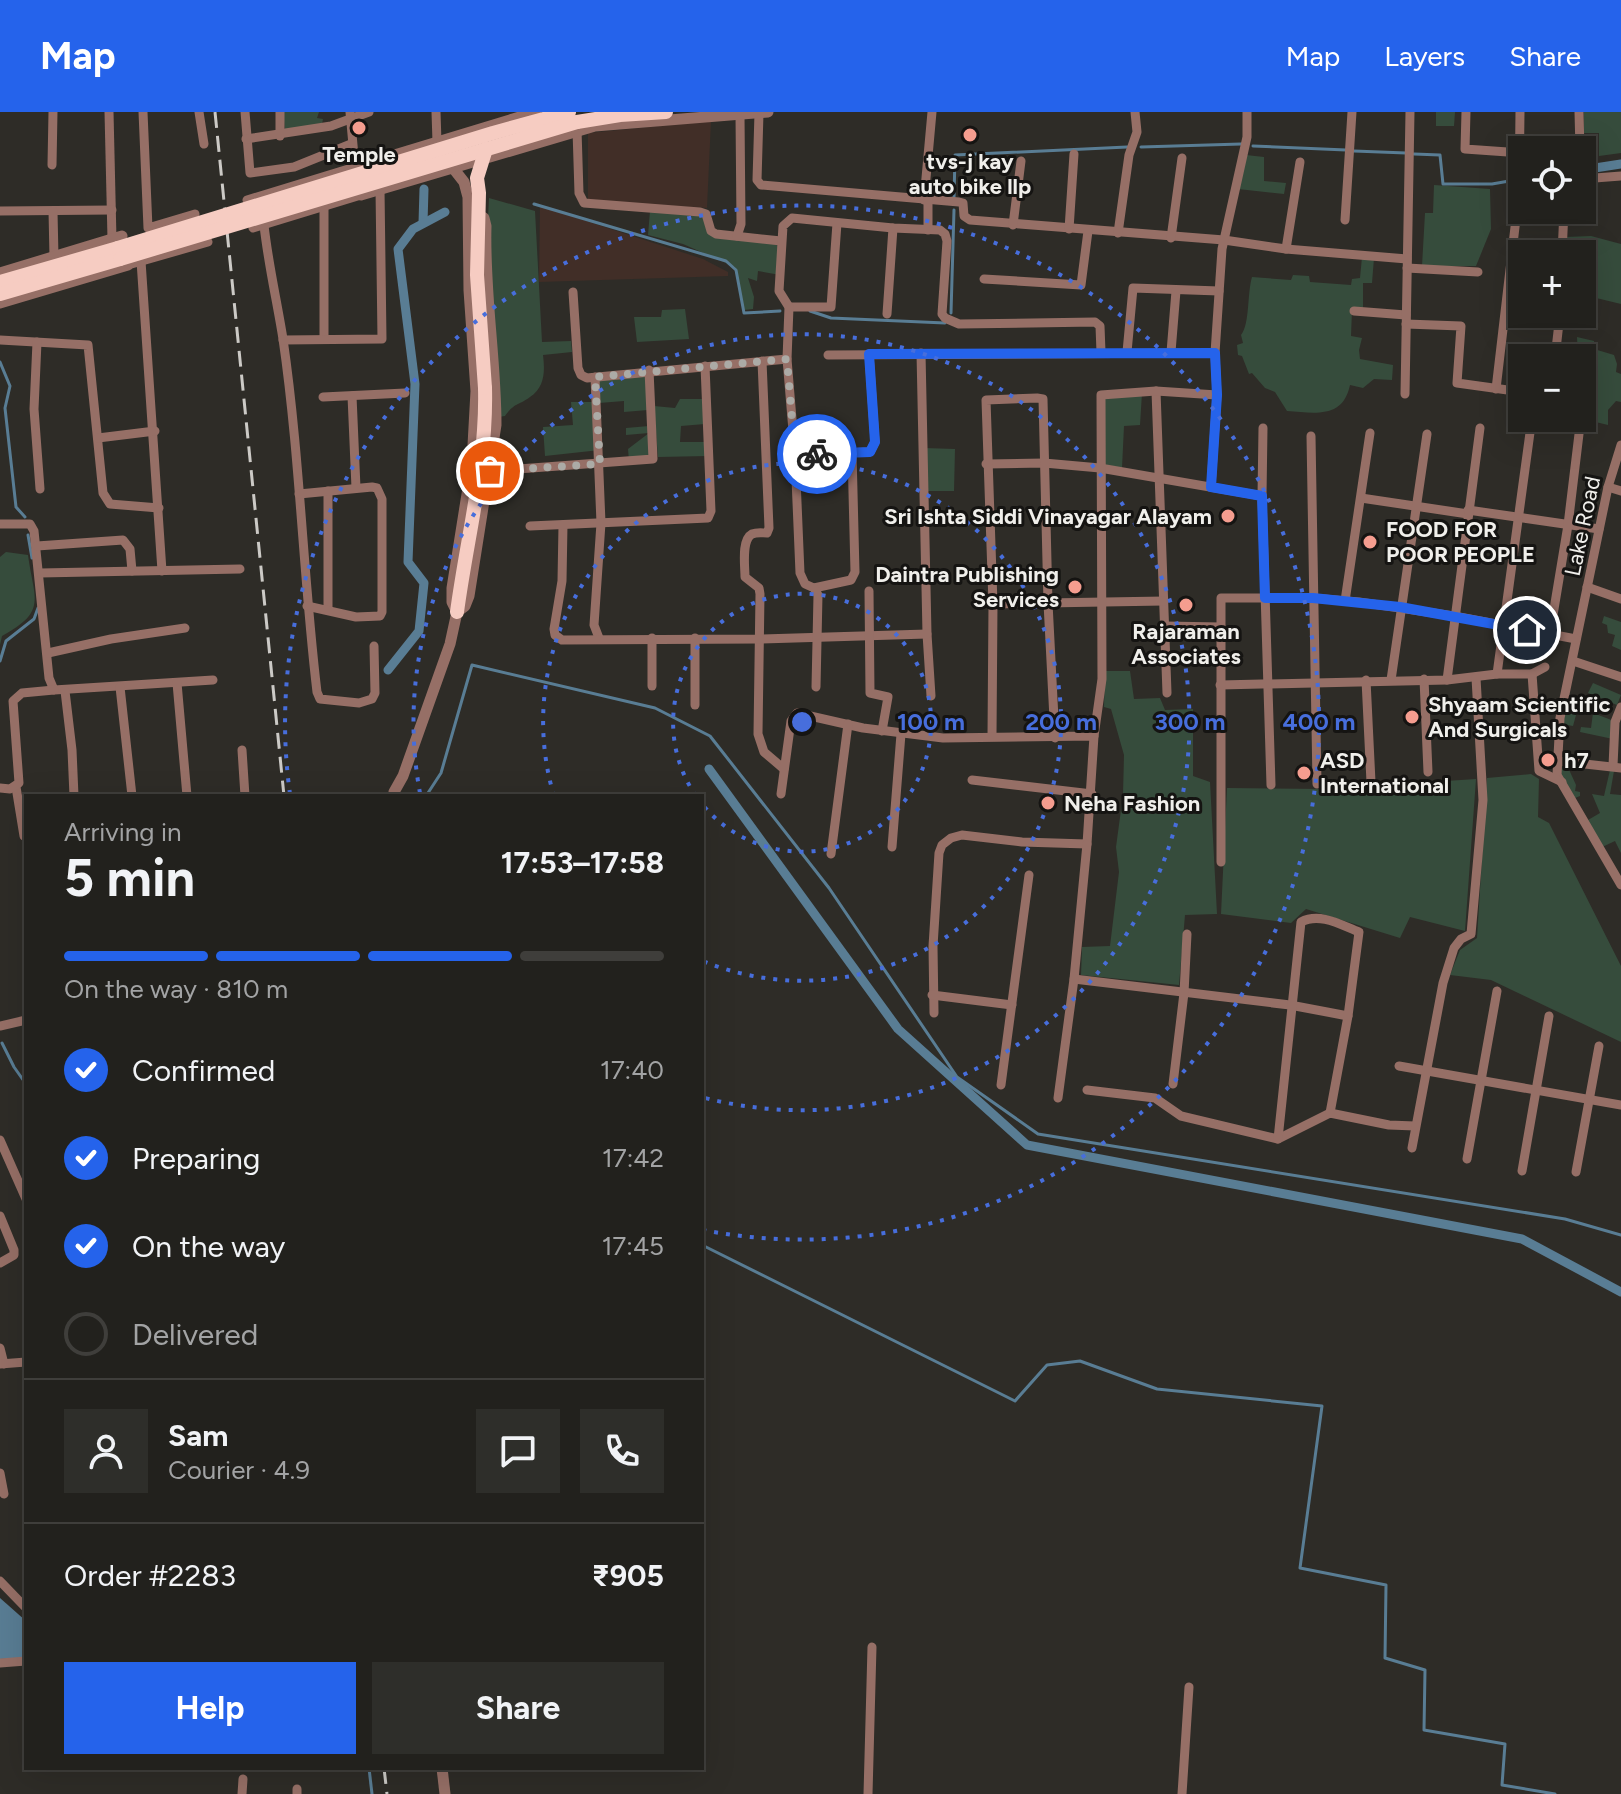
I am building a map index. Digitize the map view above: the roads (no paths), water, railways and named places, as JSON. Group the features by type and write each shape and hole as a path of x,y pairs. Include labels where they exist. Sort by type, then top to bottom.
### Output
{"highway":[{"path":"0,294 120,249 493,133 620,115 666,112"},
{"path":"0,282 452,164 486,149 574,121"},
{"path":"457,612 485,439 485,388 477,275 477,178 486,149"},
{"path":"452,164 477,178"}],"street":[{"path":"52,165 53,112"},
{"path":"109,112 112,210 120,249"},
{"path":"143,112 148,228 195,214"},
{"path":"199,112 204,144"},
{"path":"245,112 250,173 294,167 351,144"},
{"path":"280,112 280,136"},
{"path":"246,139 331,126 350,114 369,112"},
{"path":"436,112 437,142"},
{"path":"247,200 437,142 491,118 536,112"},
{"path":"374,646 372,699 359,703 320,699 307,606 283,340 258,226 380,189 574,121 618,123 768,112"},
{"path":"928,230 926,200 932,112"},
{"path":"1118,233 1129,155 1137,132 1135,112"},
{"path":"1211,487 1219,291 1224,240 1247,137 1247,112"},
{"path":"1345,220 1352,112"},
{"path":"1405,394 1410,112"},
{"path":"1466,112 1465,149 1508,152"},
{"path":"1520,112 1521,136"},
{"path":"1579,112 1580,136"},
{"path":"759,113 758,184 963,203 966,219 1013,225 1224,240 1478,272"},
{"path":"350,114 351,144 361,195"},
{"path":"737,236 741,224 740,115"},
{"path":"574,121 579,193 584,203 700,212 706,214 711,231 716,234 781,241"},
{"path":"1069,229 1074,154"},
{"path":"1171,238 1182,158"},
{"path":"1013,225 1021,161"},
{"path":"1286,249 1300,162"},
{"path":"452,164 464,182 469,212 468,267 476,423 452,588 452,602 457,612"},
{"path":"1596,178 1621,176"},
{"path":"283,340 378,340 384,334 380,189"},
{"path":"324,206 324,339"},
{"path":"0,211 112,210"},
{"path":"53,211 54,257"},
{"path":"392,794 403,776 442,669 457,612 465,606 469,596 490,471 496,411 485,279 486,226 484,218 469,212"},
{"path":"852,452 855,572 851,580 814,588 805,584 800,573 787,359 789,307 779,291 783,226 792,218 940,230 947,241 942,314 945,318 959,324 1095,322 1100,326 1101,352"},
{"path":"789,307 831,307 837,223"},
{"path":"1496,389 1517,224"},
{"path":"887,314 893,228"},
{"path":"984,279 1081,285 1088,231"},
{"path":"0,273 54,257 120,249 141,261 208,242"},
{"path":"0,303 120,249"},
{"path":"141,261 155,431 162,571"},
{"path":"1127,352 1133,288 1219,291"},
{"path":"1171,352 1176,291"},
{"path":"573,292 581,375 595,377 787,359"},
{"path":"1354,311 1461,326 1457,383 1508,390"},
{"path":"0,340 88,345 101,483 106,500 110,504 126,507 159,508"},
{"path":"37,342 34,409 40,489"},
{"path":"473,350 492,348"},
{"path":"921,353 931,696"},
{"path":"828,355 1215,353"},
{"path":"795,455 870,452 875,442 869,354"},
{"path":"762,361 769,528 767,533 749,537 745,566 748,581 759,588 758,734 764,752 784,769"},
{"path":"530,526 704,519 711,515 705,366"},
{"path":"490,471 653,459 649,370"},
{"path":"595,377 601,523 594,625 599,638"},
{"path":"1058,1098 1074,979 1092,794 1094,736 1102,679 1101,395 1156,391 1217,395"},
{"path":"1156,391 1167,693"},
{"path":"323,397 405,393"},
{"path":"352,396 356,488"},
{"path":"992,736 993,604 986,400 1043,399 1055,738"},
{"path":"1263,428 1262,496 1271,785"},
{"path":"1447,680 1480,428"},
{"path":"98,438 155,431"},
{"path":"1497,674 1530,432"},
{"path":"1345,601 1370,433"},
{"path":"1391,680 1427,434"},
{"path":"1550,633 1579,434"},
{"path":"1311,436 1317,784"},
{"name":"Lake Road","path":"1621,445 1608,487 1560,718 1557,775 1621,885"},
{"path":"986,464 1044,463 1100,468 1262,496"},
{"path":"1608,487 1621,491"},
{"path":"299,494 377,488 382,499 380,616 373,618 307,606"},
{"path":"328,491 328,610"},
{"path":"1361,498 1599,529"},
{"path":"0,524 30,524 34,531 49,678 60,690 72,750 74,794"},
{"path":"563,525 562,581 555,635 562,640 927,634"},
{"path":"37,546 123,540 130,549 132,571"},
{"path":"40,573 240,569"},
{"path":"1587,587 1621,599"},
{"path":"814,588 818,595 816,687"},
{"path":"869,591 870,693 888,697 882,731"},
{"path":"1221,862 1221,598 1313,598 1400,607 1576,639"},
{"path":"993,604 1164,601"},
{"path":"1165,626 1221,627"},
{"path":"48,653 111,639 185,628"},
{"path":"652,638 652,686"},
{"path":"695,638 695,705"},
{"path":"1573,661 1621,677"},
{"path":"1220,685 1447,680 1497,674 1532,674 1545,667"},
{"path":"1532,674 1539,771 1562,782"},
{"path":"1412,1148 1443,983 1454,948 1461,939 1471,934 1483,800 1476,678"},
{"path":"1424,679 1428,772"},
{"path":"24,836 16,787 20,776 12,709 13,701 22,693 213,680"},
{"path":"1366,680 1371,782"},
{"path":"177,683 187,794"},
{"path":"120,687 132,794"},
{"path":"1558,761 1617,767 1615,722 1621,707"},
{"path":"781,794 793,716 804,713 901,734 965,739 1094,736"},
{"path":"831,854 848,724"},
{"path":"892,847 901,734"},
{"path":"242,750 245,794"},
{"path":"972,780 1092,794"},
{"path":"0,788 16,787"},
{"path":"934,1013 936,891 942,845 951,838 972,835 1022,842 1087,844"},
{"path":"1001,1085 1029,875"},
{"path":"1278,1139 1301,922 1309,918 1323,918 1359,932 1348,1016 1330,1113"},
{"path":"1173,1084 1184,993 1187,934"},
{"path":"1074,979 1290,1005 1348,1016"},
{"path":"1467,1159 1497,991"},
{"path":"932,995 1012,1005"},
{"path":"1522,1171 1549,1016"},
{"path":"0,1026 24,1020"},
{"path":"1576,1172 1599,1046"},
{"path":"1399,1066 1621,1105"},
{"path":"1087,1090 1155,1098 1181,1116 1278,1139 1330,1113 1389,1125 1415,1126"},
{"path":"0,1140 24,1194"},
{"path":"0,1216 14,1250 14,1255 0,1263"},
{"path":"0,1348 2,1364 24,1362"},
{"path":"0,1473 4,1494"},
{"path":"0,1581 24,1606"},
{"path":"868,1794 872,1647"},
{"path":"0,1663 24,1661"},
{"path":"1182,1794 1189,1687"},
{"path":"442,1770 445,1794"},
{"path":"242,1794 243,1779"}],"water":[{"path":"0,1598 24,1619 24,1658 0,1659"}],"waterway":[{"path":"1141,147 1241,144"},
{"path":"1253,146 1346,150"},
{"path":"954,198 955,155 1127,147"},
{"path":"1354,151 1406,153"},
{"path":"1414,154 1440,155 1443,184 1508,181"},
{"path":"1596,168 1621,164"},
{"path":"423,223 424,189"},
{"path":"534,204 726,261 736,270 744,313 780,311"},
{"path":"951,313 954,210"},
{"path":"388,670 419,631 424,583 408,562 415,384 398,249 413,229 445,212"},
{"path":"810,311 831,318 945,323"},
{"path":"0,362 10,386 5,408 16,507 25,517"},
{"path":"28,535 32,558"},
{"path":"0,661 6,641 34,619 38,608"},
{"path":"427,794 441,773 472,665 655,708 710,736 829,888 957,1077 1038,1134 1565,1219 1621,1235"},
{"path":"709,769 898,1029 1027,1145 1522,1239 1621,1292"},
{"path":"2,1043 24,1081"},
{"path":"704,1246 1015,1401 1047,1365 1080,1361 1157,1389 1322,1406 1300,1568 1386,1585 1385,1658 1425,1670 1424,1730 1505,1744 1502,1785 1555,1794"},
{"path":"369,1770 372,1794"}],"railway":[{"path":"215,112 284,794"},
{"path":"384,1770 387,1794"}],"place":[{"name":"Temple","path":"359,128"},
{"name":"tvs-j kay auto bike llp","path":"970,135"},
{"name":"Sri Ishta Siddi Vinayagar Alayam","path":"1228,516"},
{"name":"FOOD FOR POOR PEOPLE","path":"1370,542"},
{"name":"Daintra Publishing Services","path":"1075,587"},
{"name":"Rajaraman Associates","path":"1186,605"},
{"name":"Shyaam Scientific And Surgicals","path":"1412,717"},
{"name":"h7","path":"1548,760"},
{"name":"ASD International","path":"1304,773"},
{"name":"Neha Fashion","path":"1048,803"}]}
